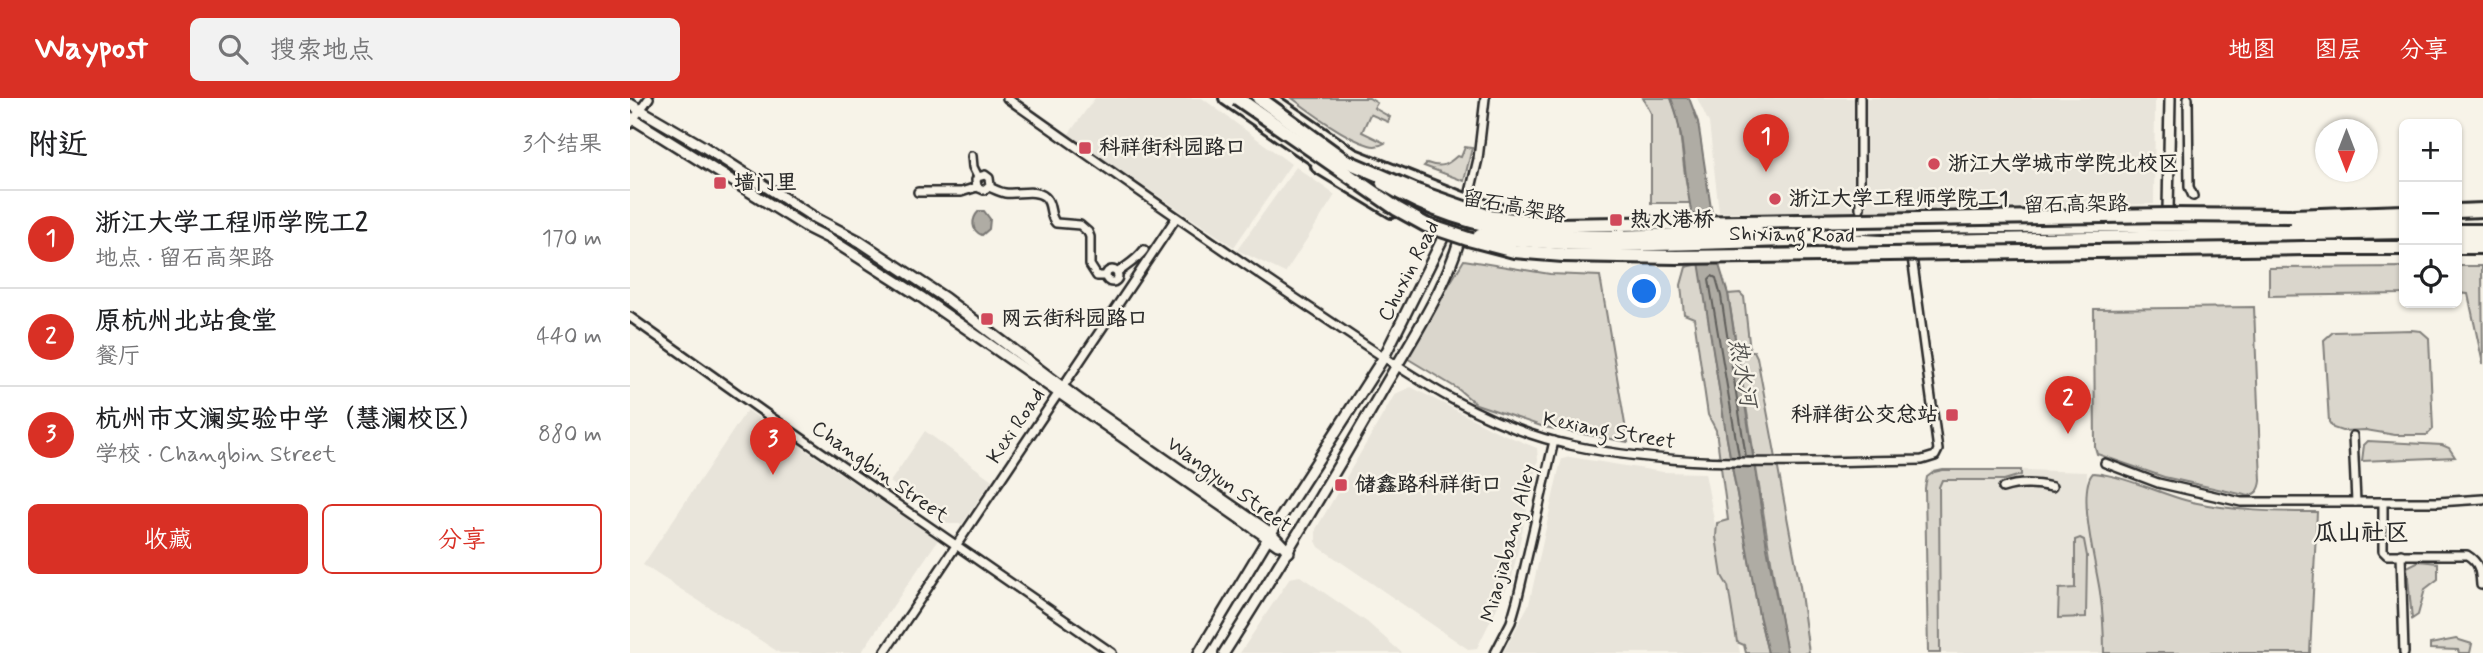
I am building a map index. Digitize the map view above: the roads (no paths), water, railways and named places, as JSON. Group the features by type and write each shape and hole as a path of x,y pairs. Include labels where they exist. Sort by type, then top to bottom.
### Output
{"main road":[{"path":"1223,98 1314,159 1397,209"},
{"name":"Shixiang Road","path":"1223,98 1332,176 1422,229 1510,254 1556,258 1836,250 1878,257 2039,256 2157,254 2213,246 2399,242"},
{"name":"留石高架路","path":"1237,98 1397,209 1426,225 1514,251 1563,255 1676,257 2166,248 2399,248"},
{"name":"留石高架路","path":"1259,98 1344,160 1403,196 1442,213 1504,230 1571,237 1758,237 1881,242 2188,236 2399,223"},
{"name":"Shixiang Road","path":"1269,98 1352,155 1511,215 1602,226 1827,222 1877,214 2020,212 2165,215"},
{"name":"留石高架路","path":"1344,160 1419,192 1490,217 1557,225 2168,215 2291,216 2399,211"},
{"name":"留石高架路","path":"1358,181 1404,206 1442,222 1489,236 1553,244 1590,245 1758,237 1881,227 2165,215 2285,230 2399,232"},
{"path":"2462,210 2483,209"},
{"path":"2165,215 2399,211"},
{"path":"1881,227 1956,221 1982,213"},
{"path":"2462,223 2483,223"},
{"path":"2462,231 2483,230"},
{"path":"2039,256 2091,243 2161,241 2188,236"},
{"path":"2462,241 2483,240"},
{"path":"1881,242 1989,256"},
{"path":"2462,247 2483,247"}],"street":[{"path":"631,120 649,98"},
{"name":"Kexiang Street","path":"1007,98 1176,218 1396,367 1483,416 1521,432 1639,458 1710,463 1922,460 1935,456 1938,450 1912,257"},
{"path":"1468,201 1478,159 1485,98"},
{"path":"1860,98 1860,208"},
{"path":"2165,215 2168,98"},
{"path":"2188,98 2189,187 2193,196"},
{"name":"Wangyun Street","path":"630,104 815,218 859,241 945,298 1061,391"},
{"name":"Wangyun Street","path":"631,120 921,297 1061,391 1289,552"},
{"path":"972,156 978,177 977,187"},
{"path":"978,177 985,175 989,178 989,187"},
{"path":"918,192 961,192 977,187 984,190 989,187 1008,193 1035,193 1044,196 1048,201 1050,215 1056,223 1080,225 1088,232 1091,269 1097,276 1106,276 1107,280 1113,282 1118,277 1117,273 1135,262 1144,250"},
{"name":"Chuxin Road","path":"1199,653 1269,536 1384,357 1444,236 1468,201"},
{"name":"Chuxin Road","path":"1224,653 1289,552 1421,323 1461,241 1468,201"},
{"name":"Kexi Road","path":"884,653 1176,218"},
{"name":"Changbin Street","path":"630,317 1112,653"},
{"path":"2353,436 2356,502"},
{"name":"Miaojiabang Alley","path":"1494,653 1511,622 1517,601 1554,441"},
{"path":"2105,463 2158,483 2241,502 2483,499"},
{"path":"2003,488 2025,483 2052,486"},
{"path":"2383,502 2383,551 2387,555 2467,555 2476,561 2482,585"},
{"path":"2401,554 2404,653"}],"water":[{"path":"1671,98 1689,98 1698,122 1720,268 1728,294 1767,547 1787,653 1768,653 1759,615 1727,439 1681,136"},
{"path":"979,211 984,211 990,219 989,229 982,235 976,231 973,224"}],"place":[{"name":"科祥街科园路口","path":"1085,148"},
{"name":"浙江大学城市学院北校区","path":"1934,164"},
{"name":"浙江大学工程师学院工2","path":"1766,172"},
{"name":"墙门里","path":"720,183"},
{"name":"浙江大学工程师学院工1","path":"1775,199"},
{"name":"热水港桥","path":"1616,220"},
{"name":"网云街科园路口","path":"987,319"},
{"name":"科祥街公交总站","path":"1952,415"},
{"name":"原杭州北站食堂","path":"2068,434"},
{"name":"杭州市文澜实验中学（慧澜校区）","path":"773,475"},
{"name":"储鑫路科祥街口","path":"1341,485"}],"district":[{"name":"瓜山社区","path":"2361,533"}],"water label":[{"name":"热水河","path":"1742,373"}]}
